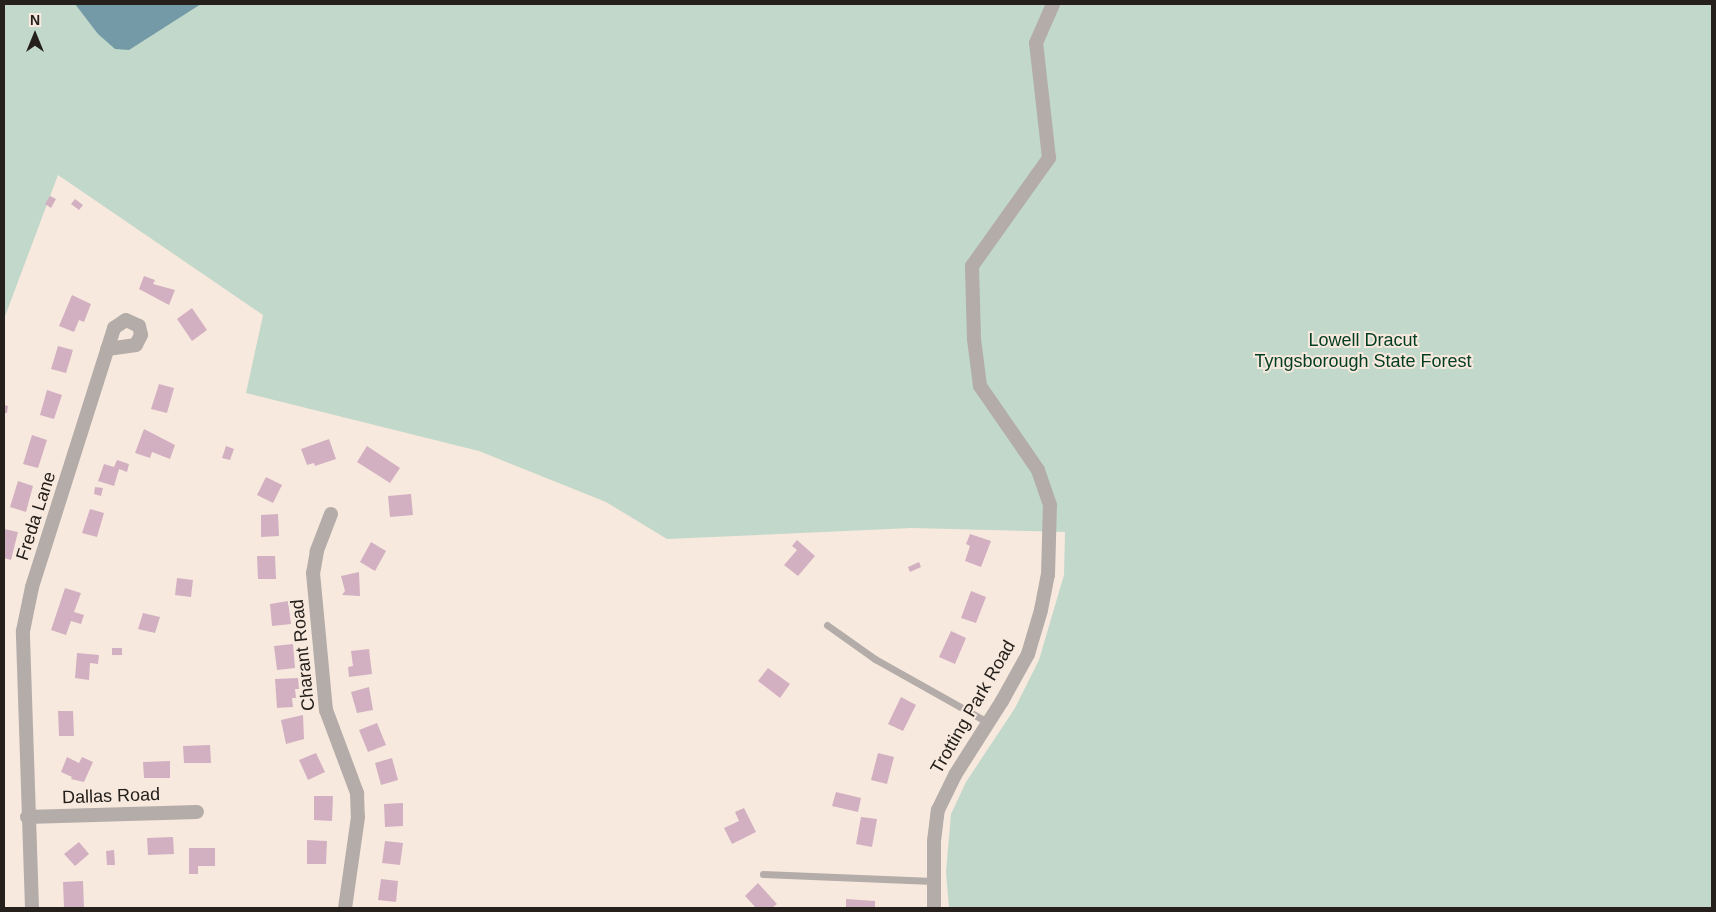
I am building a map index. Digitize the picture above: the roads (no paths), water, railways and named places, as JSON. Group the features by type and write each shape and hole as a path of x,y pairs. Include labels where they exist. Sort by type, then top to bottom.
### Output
{"street":[{"name":"Trotting Park Road","path":"934,908 933,881 938,810 955,776 989,723 1028,654 1042,610 1048,574 1050,505 1038,470 980,386 974,339 972,266 1049,158 1036,43 1053,4"},
{"name":"Freda Lane","path":"32,908 27,817 22,646 25,617 108,349"},
{"name":"Charant Road","path":"331,514 316,550 314,573 326,710 357,793 358,817 345,908"},
{"name":"Dallas Road","path":"27,817 197,812"}],"lane":[{"path":"826,625 875,659 989,723"},
{"path":"763,874 933,881"}],"water":[{"path":"75,4 201,4 129,50 115,49 98,34"}],"park label":[{"name":"Lowell Dracut Tyngsborough State Forest","path":"1363,351"}]}
